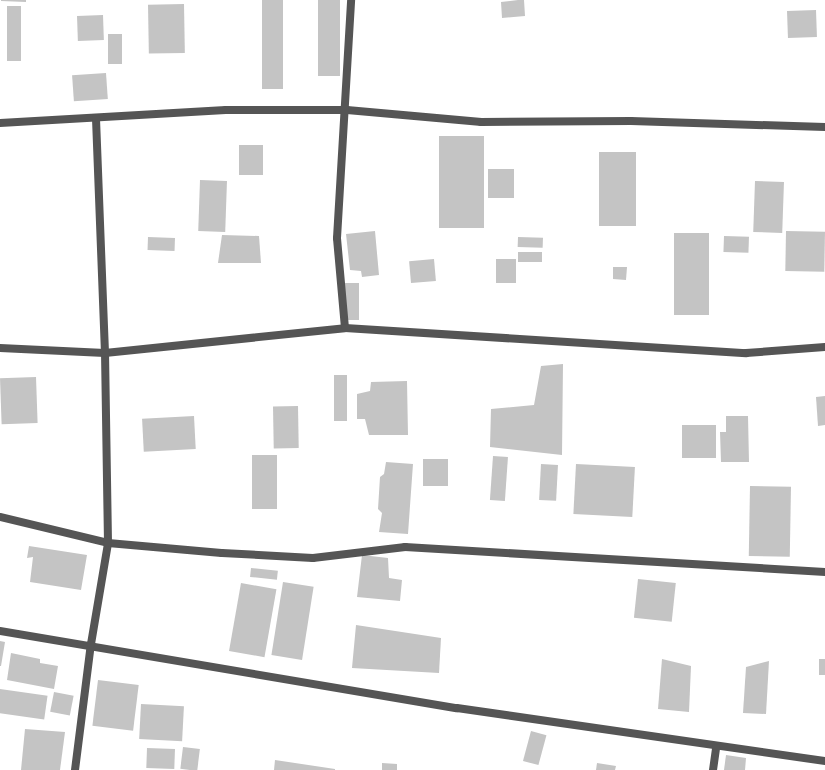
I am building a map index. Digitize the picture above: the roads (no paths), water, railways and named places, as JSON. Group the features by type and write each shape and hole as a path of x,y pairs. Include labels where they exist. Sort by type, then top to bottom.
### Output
{"street":[{"path":"345,328 337,238 347,110 351,0"},
{"path":"0,123 226,110 347,110 482,122 630,121 825,126"},
{"path":"75,770 90,644 108,543 105,353 96,118"},
{"path":"0,348 105,353 345,328 746,353 825,347"},
{"path":"0,517 108,543 222,554 313,558 405,547 825,572"},
{"path":"0,631 90,644 457,708 716,748 825,761"},
{"path":"713,770 716,748"}]}
